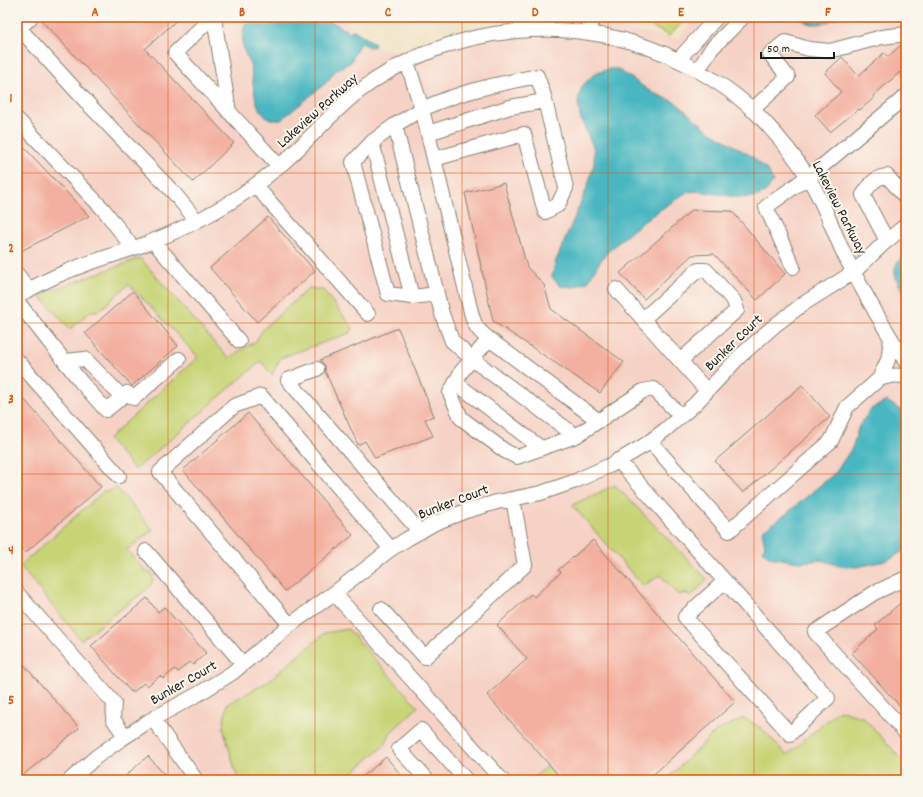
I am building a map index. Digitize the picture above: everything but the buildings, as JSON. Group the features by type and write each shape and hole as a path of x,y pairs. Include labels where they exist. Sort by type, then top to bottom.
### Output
{"street":[{"path":"31,17 19,28 92,108 174,193 197,221"},
{"path":"213,17 175,53 279,166"},
{"path":"213,17 229,112"},
{"path":"589,32 592,17"},
{"path":"678,60 717,17"},
{"path":"698,70 712,48 743,17"},
{"name":"Lakeview Parkway","path":"23,293 67,271 153,241 197,221 232,201 279,166 334,113 359,92 394,68 432,50 458,41 514,30 556,29 589,32 613,37 642,44 660,51 698,70 725,87 761,118 788,148 808,178 869,303 906,362"},
{"path":"752,110 788,77 770,54 785,42 809,49 830,51 882,37 906,34"},
{"path":"407,62 422,109 472,317 477,330 599,421"},
{"path":"434,159 524,134 545,212 558,205 566,188 545,101 537,76 463,93 422,109 372,142 353,162 388,294 412,297 437,294"},
{"path":"793,267 766,207 808,178 906,96"},
{"path":"428,133 510,107 545,101"},
{"path":"17,118 104,210 133,248"},
{"path":"395,126 442,314 452,341 472,359 576,436"},
{"path":"372,142 412,297"},
{"path":"887,241 863,195 870,184 880,177 887,176 906,199"},
{"path":"255,185 368,314"},
{"name":"Bunker Court","path":"70,780 96,757 125,736 200,693 243,664 290,625 391,549 435,523 466,511 574,482 618,460 650,441 681,416 739,357 774,326 803,304 854,272 887,241 906,226"},
{"path":"153,241 239,341"},
{"path":"643,319 698,270 706,270 734,301 737,310 680,361"},
{"path":"17,274 23,293"},
{"path":"616,289 707,391"},
{"path":"17,301 106,410 127,393 134,398 179,359"},
{"path":"489,339 461,372 450,393 461,418 505,451 517,457 576,436 643,391 654,389 681,416"},
{"path":"879,379 888,360 891,339"},
{"path":"65,361 85,359 122,398"},
{"path":"17,360 119,476"},
{"path":"317,369 288,380 420,532"},
{"path":"650,441 729,531 831,441 847,407 879,379 890,375 906,377"},
{"path":"456,383 541,448"},
{"path":"290,625 160,472 234,406 261,396 391,549"},
{"path":"618,460 725,581 828,698 790,734 685,617 725,581"},
{"path":"381,610 425,658 525,565 513,499"},
{"path":"146,550 243,664"},
{"path":"906,578 874,593 815,632 906,733"},
{"path":"17,593 114,703 113,719 125,736"},
{"path":"334,593 502,780"},
{"path":"154,719 196,780"},
{"path":"427,780 399,749 421,730 466,780"}],"shaded area":[{"path":"17,17 340,17 380,50 403,51 467,29 520,20 574,20 678,39 695,17 906,17 906,780 17,780"}],"green space":[{"path":"626,17 688,17 669,36 640,20"},
{"path":"140,258 228,358 256,341 263,329 309,288 323,290 353,328 350,333 280,358 272,375 261,361 135,470 108,439 198,357 129,284 99,311 91,311 70,329 39,295"},
{"path":"615,485 707,579 691,597 686,593 678,595 660,575 643,586 572,505"},
{"path":"116,487 153,530 127,550 146,571 151,572 153,580 146,590 81,640 20,566 105,490 108,492"},
{"path":"348,629 418,707 390,733 385,745 344,780 238,780 223,727 227,704 266,683 325,633"},
{"path":"839,710 864,718 906,764 906,780 666,780 716,731 744,718 761,728 787,755"},
{"path":"547,767 558,780 531,779"}],"water":[{"path":"249,17 324,17 349,32 354,30 374,43 375,46 369,47 362,43 358,46 351,62 335,71 327,82 281,120 271,119 264,115 259,109 254,91 250,64 244,50 243,33"},
{"path":"799,17 841,17 825,23 814,24 804,21"},
{"path":"609,69 618,69 651,92 675,102 708,130 753,157 769,172 773,181 766,191 759,195 750,197 729,196 697,191 686,193 651,216 608,252 588,282 574,287 560,286 552,277 555,263 587,188 594,164 594,149 580,117 578,101 582,86 594,74"},
{"path":"906,252 906,294 898,283 895,268"},
{"path":"887,401 901,410 906,418 906,550 885,561 857,567 839,566 822,560 800,562 769,557 762,550 765,546 762,531 786,514 836,472 852,448 859,426 871,409"}]}
